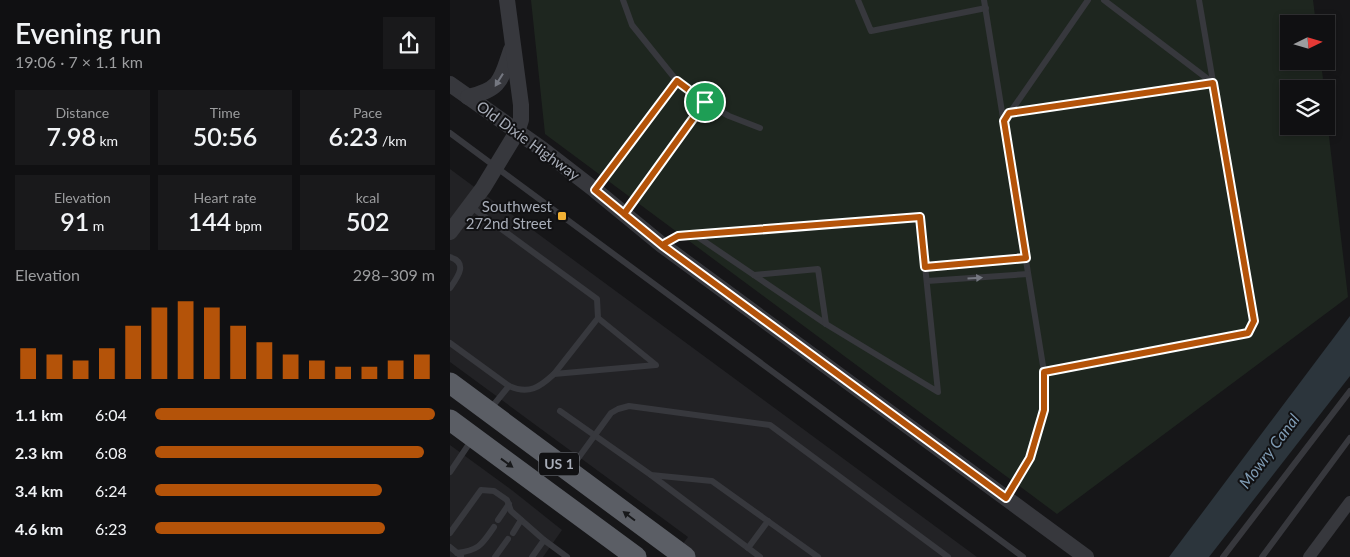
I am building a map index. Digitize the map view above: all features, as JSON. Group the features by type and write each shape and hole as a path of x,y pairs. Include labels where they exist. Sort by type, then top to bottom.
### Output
{"highway":[{"name":"US 1","path":"450,383 685,557"},
{"path":"450,400 503,440 544,467 569,472"},
{"name":"US 1","path":"450,420 636,557"}],"street":[{"path":"450,232 483,188 517,132 521,120 521,105 507,0"},
{"path":"468,97 488,92 498,84 502,78 513,46"},
{"name":"Old Dixie Highway","path":"450,84 595,190 662,245 1086,557"},
{"path":"1309,557 1350,502"}],"lane":[{"path":"624,0 632,25 677,81 705,102 729,116 760,128"},
{"path":"858,0 871,31 986,8"},
{"path":"984,0 1005,116 1044,372 1044,410 1030,458 1006,498"},
{"path":"1005,116 1088,0"},
{"path":"1104,0 1213,83"},
{"path":"1044,372 1248,333 1254,321 1199,0"},
{"path":"595,190 677,81"},
{"path":"1005,116 1213,83"},
{"path":"624,214 705,102"},
{"path":"450,133 1023,557"},
{"path":"450,343 509,386 518,390 530,389 542,385 554,374 598,318 597,299 470,206"},
{"path":"662,245 678,236 920,217 938,392 826,324 695,235"},
{"path":"450,258 457,262 461,270 450,288"},
{"path":"925,267 1026,258"},
{"path":"754,275 818,269 826,324"},
{"path":"926,281 1028,274"},
{"path":"554,374 656,365 598,318"},
{"path":"489,412 509,386"},
{"path":"1223,557 1350,391"},
{"path":"569,472 611,413 629,406 770,425 948,557"},
{"path":"560,411 651,475 760,557"},
{"path":"450,472 473,438"},
{"path":"1262,557 1350,438"},
{"path":"651,475 712,481 818,557"},
{"path":"450,532 481,490 494,491 507,500 512,511 521,520 567,557"},
{"path":"498,520 508,504"},
{"path":"513,533 521,520"},
{"path":"748,548 768,521"},
{"path":"450,547 460,555 470,552 477,548 494,526"},
{"path":"496,557 508,539"},
{"path":"532,557 544,540"}],"shaded area":[{"path":"531,0 1313,0 1315,15 1280,15 1280,70 1322,70 1323,80 1280,80 1280,135 1329,135 1348,297 1057,514 545,134"},
{"path":"450,169 977,557 673,557 688,537 450,362"},
{"path":"450,445 562,530 543,557 450,557"}],"water":[{"name":"Mowry Canal","path":"1350,316 1350,376 1209,557 1169,557"}],"place":[{"name":"Southwest 272nd Street","path":"562,216"}],"route":[{"path":"705,102 624,214 662,245 1006,498 1030,458 1044,410 1044,372 1248,333 1254,321 1213,83 1009,113 1004,121 1026,258 925,267 920,217 678,236 662,245 624,214 595,190 677,81 705,102"}]}
